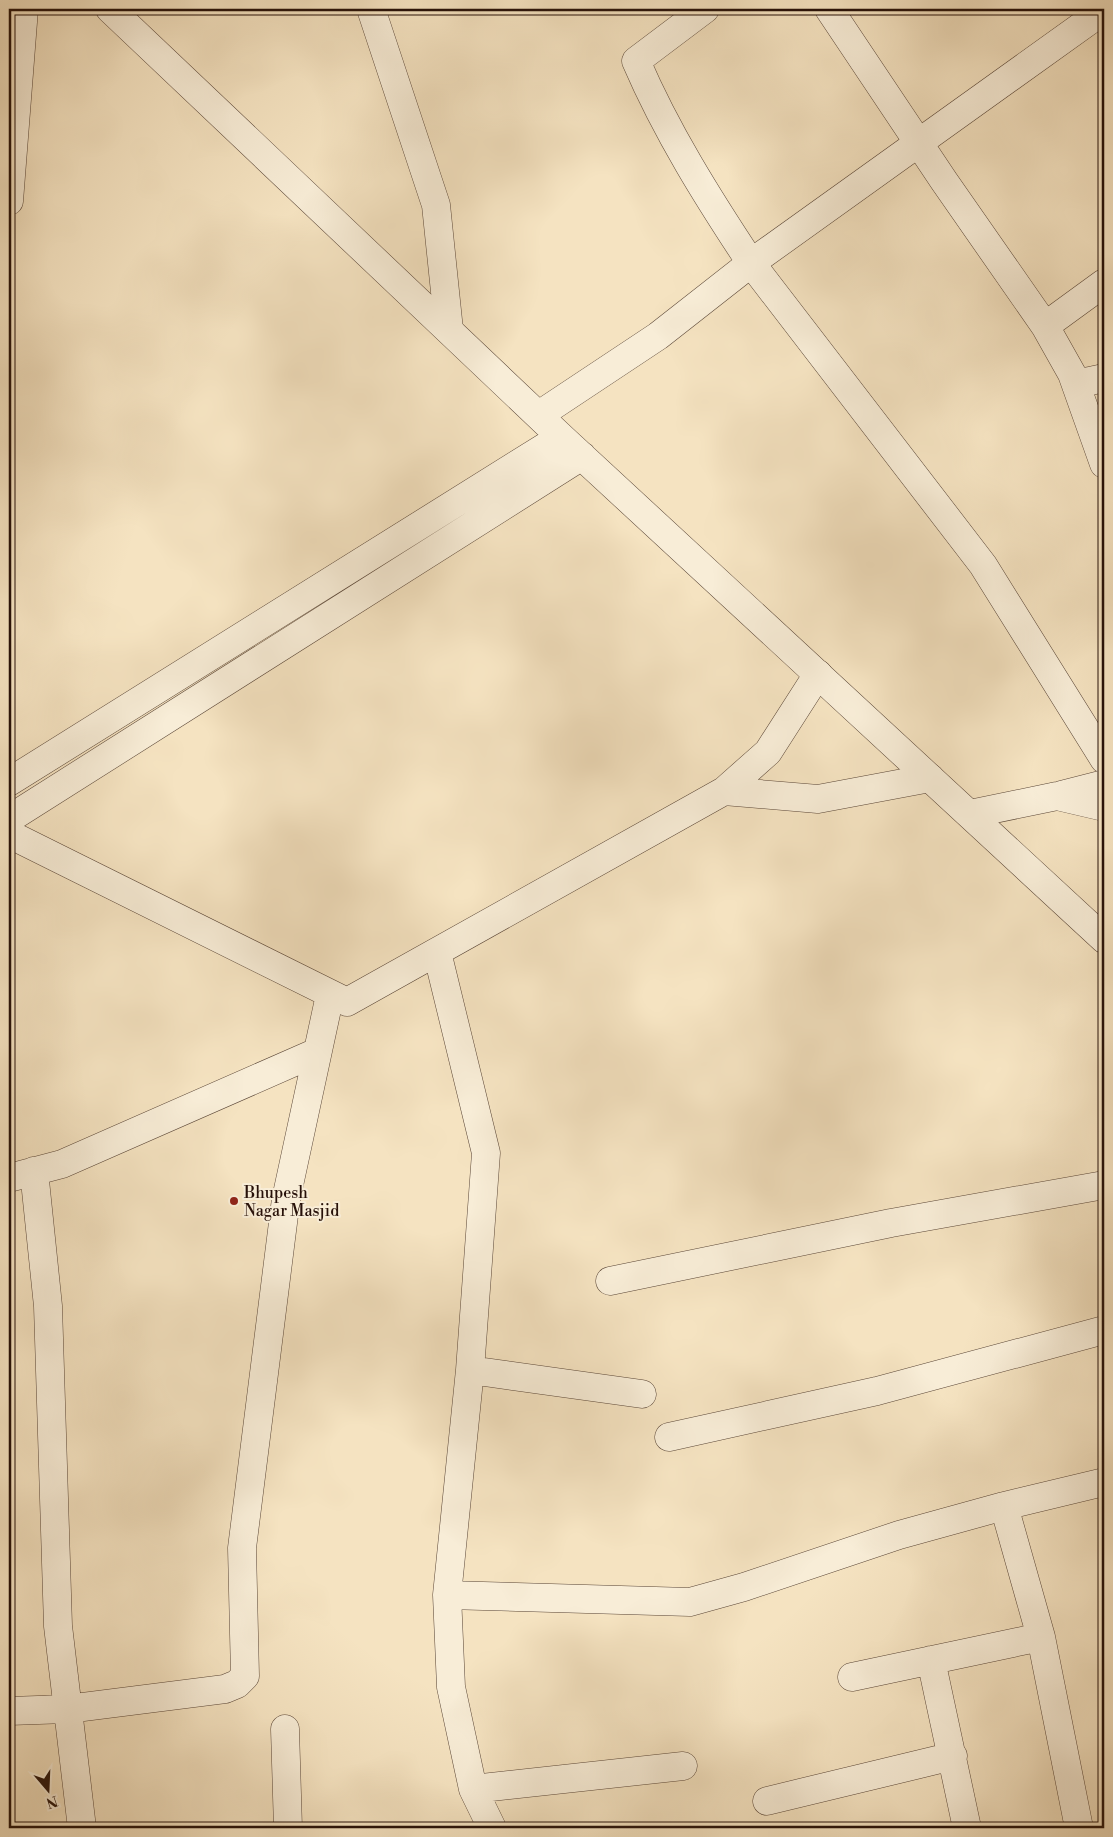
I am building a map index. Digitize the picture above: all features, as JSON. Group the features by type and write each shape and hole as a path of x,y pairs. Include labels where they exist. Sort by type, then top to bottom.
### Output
{"street":[{"path":"9,201 24,9"},
{"path":"110,9 561,437 1104,939"},
{"path":"371,9 436,205 449,330"},
{"path":"705,9 636,61 656,108 705,194 751,263 983,565 1104,759"},
{"path":"829,9 1045,326 1076,384 1104,464"},
{"path":"539,415 658,336 751,263 1104,10"},
{"path":"1045,326 1104,283"},
{"path":"1076,384 1104,378"},
{"path":"9,782 561,437"},
{"path":"9,819 582,456"},
{"path":"9,834 347,1002 724,791 768,752 818,674"},
{"path":"724,791 818,799 930,778"},
{"path":"970,814 1104,784"},
{"path":"1057,796 1104,807"},
{"path":"437,952 486,1153 470,1370 447,1595 451,1686 473,1789 492,1828"},
{"path":"9,1711 67,1709 225,1689 237,1684 245,1676 242,1548 286,1199 330,995"},
{"path":"82,1828 58,1626 48,1306 22,1174 62,1164 317,1052"},
{"path":"610,1281 881,1225 1104,1185"},
{"path":"669,1437 877,1391 1104,1330"},
{"path":"470,1370 642,1394"},
{"path":"447,1595 690,1602 744,1587 900,1536 1004,1506 1104,1482"},
{"path":"1004,1506 1041,1637 1079,1828"},
{"path":"852,1676 1041,1637"},
{"path":"931,1660 967,1828"},
{"path":"285,1729 288,1828"},
{"path":"767,1801 953,1756"},
{"path":"473,1789 683,1766"}],"place":[{"name":"Bhupesh Nagar Masjid","path":"234,1201"}]}
